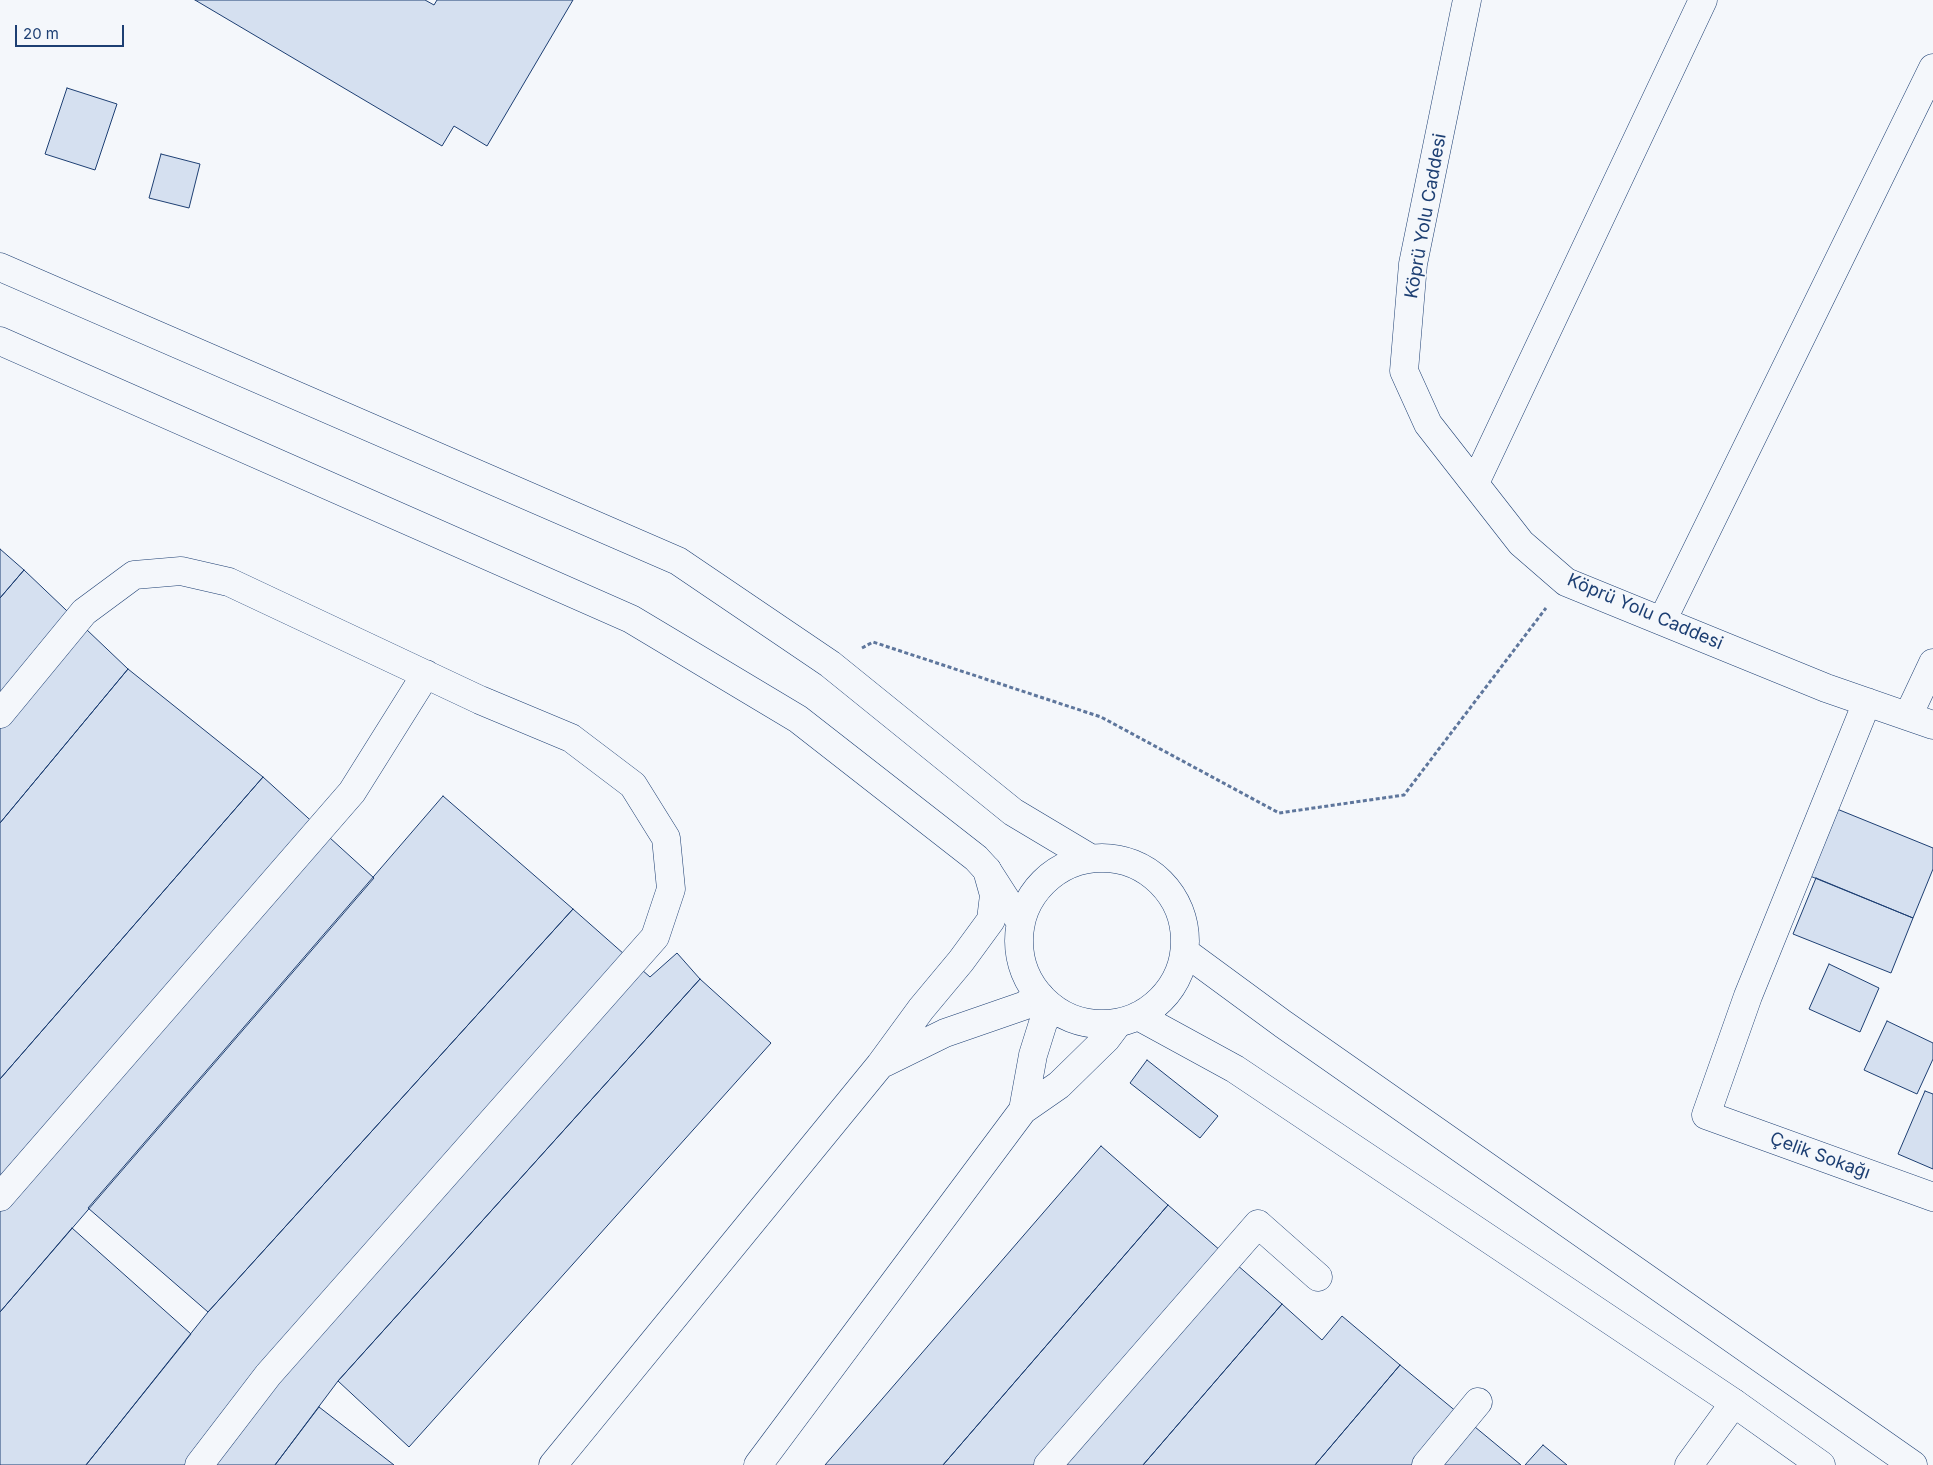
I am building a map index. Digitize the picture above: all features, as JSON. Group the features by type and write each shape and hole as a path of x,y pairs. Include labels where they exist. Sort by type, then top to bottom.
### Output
{"main road":[{"name":"Köprü Yolu Caddesi","path":"1467,0 1413,264 1404,371 1428,424 1521,543 1566,582 1826,688 1933,725"},
{"path":"1475,483 1703,0"},
{"path":"1662,621 1933,68"},
{"path":"0,267 678,561 830,664 1012,812 1090,858"},
{"path":"0,341 631,619 798,719 976,858 987,870 1021,923"},
{"path":"0,714 84,612 134,575 181,571 229,582 480,700 572,738 633,785 666,838 671,889 655,937 268,1375 199,1465"},
{"path":"1908,716 1933,663"},
{"path":"0,1197 352,792 426,674"},
{"name":"Çelik Sokağı","path":"1867,702 1748,996 1706,1115 1933,1197"},
{"path":"1090,858 1119,858 1146,869 1167,888 1182,914 1187,940 1182,966 1171,990 1152,1010 1128,1019 1102,1025 1075,1020 1046,1002 1033,988 1022,964 1018,937 1025,909 1040,884 1063,866 1090,858"},
{"path":"552,1465 880,1065 991,920 994,895 987,870"},
{"path":"1185,952 1292,1030 1913,1465"},
{"path":"880,1065 946,1033 1023,1006 1046,1002"},
{"path":"1023,1110 1033,1055 1043,1023 1046,1002"},
{"path":"758,1465 1023,1110 1059,1085 1128,1019"},
{"path":"1128,1019 1235,1069 1734,1403 1821,1465"},
{"path":"1048,1465 1258,1224 1318,1277"},
{"path":"1426,1465 1478,1402"},
{"path":"1689,1465 1734,1403"}],"path":[{"path":"830,664 873,642 1101,717 1279,813 1404,795 1566,582"}],"building":[{"path":"195,0 425,0 434,5 437,0 573,0 487,146 454,126 442,146"},
{"path":"67,88 117,104 95,170 45,154"},
{"path":"161,154 200,164 189,208 149,198"},
{"path":"0,549 24,570 0,598"},
{"path":"24,570 128,669 0,823 0,598"},
{"path":"128,669 263,777 0,1079 0,823"},
{"path":"263,777 374,878 0,1312 0,1079"},
{"path":"443,796 573,909 208,1312 88,1208"},
{"path":"1837,809 1933,848 1933,869 1913,918 1810,876"},
{"path":"1816,878 1913,918 1891,973 1793,934"},
{"path":"573,909 650,977 677,953 700,979 338,1381 275,1465 86,1465 208,1312"},
{"path":"1829,964 1879,988 1860,1032 1809,1009"},
{"path":"700,979 771,1043 409,1447 338,1381"},
{"path":"1887,1021 1933,1043 1933,1059 1917,1094 1864,1070"},
{"path":"1147,1060 1218,1116 1200,1138 1130,1083"},
{"path":"1925,1091 1933,1094 1933,1169 1898,1154"},
{"path":"1101,1146 1168,1205 943,1465 825,1465"},
{"path":"1168,1205 1282,1304 1143,1465 943,1465"},
{"path":"72,1228 191,1334 86,1465 0,1465 0,1312"},
{"path":"1282,1304 1322,1340 1342,1316 1400,1365 1315,1465 1143,1465"},
{"path":"1400,1365 1521,1465 1315,1465"},
{"path":"319,1407 394,1465 275,1465"},
{"path":"1543,1445 1567,1465 1525,1465"}]}
